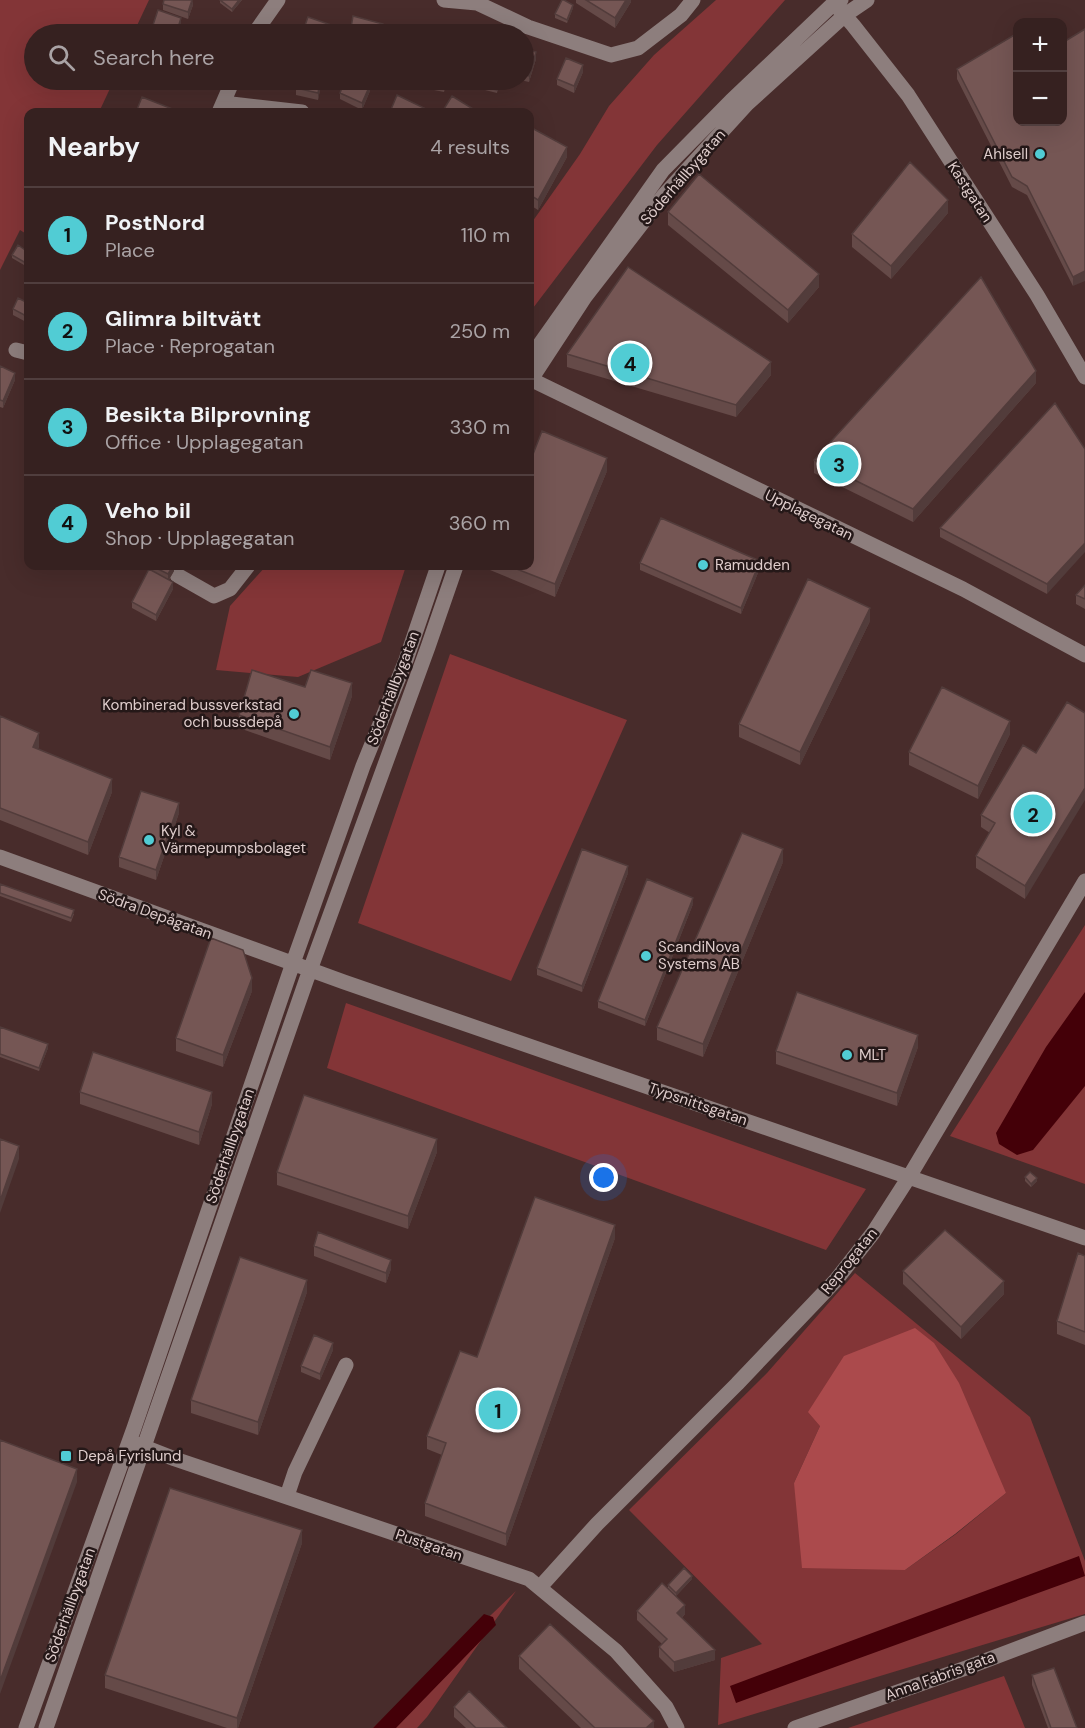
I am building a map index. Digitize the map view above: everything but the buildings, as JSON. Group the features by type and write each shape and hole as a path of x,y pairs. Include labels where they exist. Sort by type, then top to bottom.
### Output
{"street":[{"path":"261,24 278,0"},
{"path":"444,0 477,3 522,24"},
{"path":"534,29 611,55 638,48 681,15 693,0"},
{"name":"Söderhällbygatan","path":"534,352 663,170 731,100 837,5 867,0"},
{"name":"Söderhällbygatan","path":"534,374 585,297 664,195 837,5"},
{"name":"Kastgatan","path":"837,5 908,95 1037,296 1085,377"},
{"path":"220,108 228,90"},
{"name":"Upplagegatan","path":"534,382 963,589 1085,655"},
{"path":"177,576 214,596 230,589 245,570"},
{"name":"Söderhällbygatan","path":"26,1728 129,1441 292,963 363,766 406,660 437,570"},
{"name":"Söderhällbygatan","path":"46,1728 310,970 428,647 450,570"},
{"name":"Södra Depågatan","path":"0,857 310,970"},
{"name":"Reprogatan","path":"541,1586 597,1524 737,1384 836,1280 873,1233 909,1177 1085,881"},
{"name":"Typsnittsgatan","path":"310,970 1085,1238"},
{"path":"287,1496 295,1472 346,1365"},
{"name":"Pustgatan","path":"129,1441 529,1579 541,1586 616,1651 666,1707 677,1728"},
{"name":"Anna Fabris gata","path":"795,1728 1085,1623"}],"shaded area":[{"path":"0,0 149,0 138,24 24,24 24,90 109,90 101,108 24,108 24,232 20,230 0,270"},
{"path":"716,0 785,0 657,145 534,307 534,219 580,154 609,106 654,55"},
{"path":"262,570 405,570 381,642 298,677 216,670 230,606"},
{"path":"450,654 627,720 511,981 358,923"},
{"path":"1085,925 1085,1184 950,1136"},
{"path":"1085,992 1085,1086 1033,1150 1017,1155 999,1144 996,1133 1046,1047"},
{"path":"346,1003 866,1189 826,1250 327,1068"},
{"path":"855,1273 1030,1417 1085,1561 1085,1614 718,1725 721,1658 762,1644 629,1510 767,1373","holes":["820,1426 1006,1493 956,1534 905,1570 794,1483"]},
{"path":"915,1328 934,1343 959,1383 1006,1493 905,1570 802,1568 794,1483 820,1426 808,1412 844,1356"},
{"path":"1079,1556 1085,1576 736,1703 730,1686"},
{"path":"516,1591 417,1728 373,1728"},
{"path":"484,1614 493,1617 496,1625 396,1728 373,1728"},
{"path":"1004,1676 1025,1728 848,1728"}],"place":[{"name":"Ahlsell","path":"1040,154"},
{"name":"Veho bil","path":"630,363"},
{"name":"Besikta Bilprovning","path":"839,464"},
{"name":"Ramudden","path":"703,565"},
{"name":"Kombinerad bussverkstad och bussdepå","path":"294,714"},
{"name":"Glimra biltvätt","path":"1033,814"},
{"name":"Kyl & Värmepumpsbolaget","path":"149,840"},
{"name":"ScandiNova Systems AB","path":"646,956"},
{"name":"MLT","path":"847,1055"},
{"name":"PostNord","path":"498,1410"},
{"name":"Depå Fyrislund","path":"66,1456"}]}
